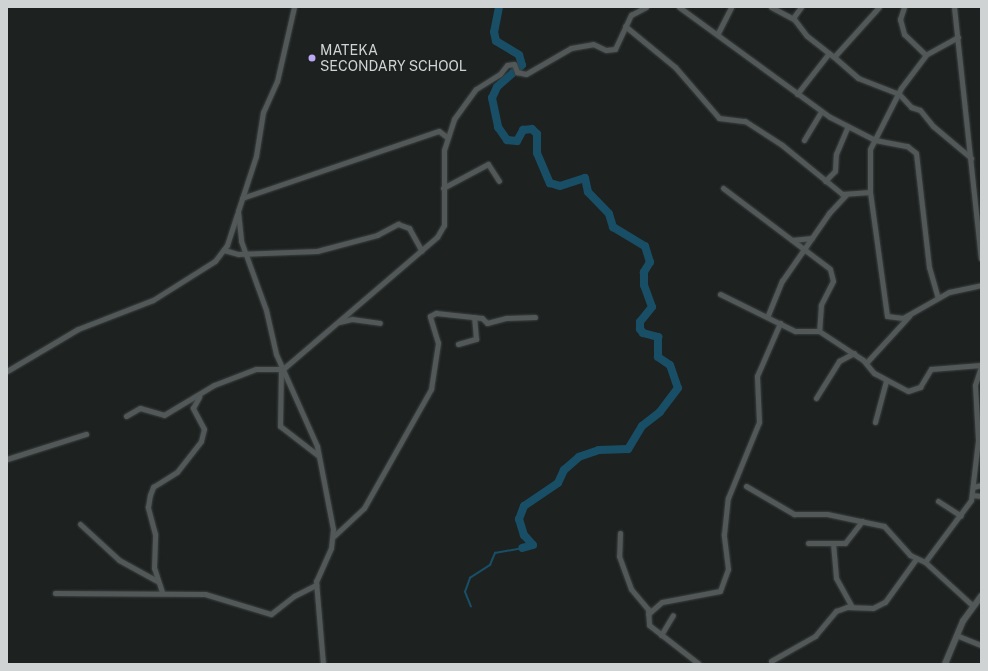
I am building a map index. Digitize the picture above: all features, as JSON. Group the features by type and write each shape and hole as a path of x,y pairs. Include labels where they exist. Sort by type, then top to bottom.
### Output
{"street":[{"path":"7,371 78,329 153,300 214,261 224,250 242,198 294,7"},
{"path":"126,416 137,408 164,415 200,395 214,385 253,371 282,369 437,238 444,225 442,158 448,138 467,98 514,64 517,72 528,74 571,48 593,44 606,50 615,49 631,15 646,7"},
{"path":"718,32 731,7"},
{"path":"772,7 793,18 807,36 858,78 899,94 971,158"},
{"path":"793,18 801,7"},
{"path":"834,57 879,7"},
{"path":"904,7 900,19 904,34 926,55"},
{"path":"954,7 981,259"},
{"path":"681,8 718,32 821,112 875,140 907,146 916,153 929,268 938,298"},
{"path":"625,26 674,67 717,116 745,121 846,196"},
{"path":"909,315 890,318 885,313 870,192 868,161 875,140 899,94 926,55 958,37"},
{"path":"797,94 829,53"},
{"path":"804,140 821,112"},
{"path":"825,181 834,174 836,154 848,126"},
{"path":"242,198 439,131 448,138"},
{"path":"443,188 488,164 499,181"},
{"path":"724,188 805,250 833,275 818,315 819,331"},
{"path":"768,315 782,282 812,238 846,196 870,192"},
{"path":"238,211 245,252 282,369 304,410 319,456 334,536"},
{"path":"224,250 245,252 322,250 377,235 398,224 410,229 422,251"},
{"path":"792,240 812,238"},
{"path":"866,363 909,315 958,288 981,285"},
{"path":"720,294 768,315 798,332 819,331 854,353 886,381 908,392 920,387 931,369 981,366 975,385 978,440 972,495 961,516 925,562"},
{"path":"323,664 321,608 316,585 334,536 348,520 362,510 431,389 438,343 430,316 436,313 474,317 488,323 506,318 535,318"},
{"path":"458,344 476,339 474,317"},
{"path":"336,322 352,319 380,323"},
{"path":"648,614 662,602 720,591 728,569 724,534 728,498 758,422 757,376 780,323"},
{"path":"816,398 839,361 854,353"},
{"path":"282,369 280,426 319,456"},
{"path":"875,422 886,381"},
{"path":"162,592 157,581 150,495 153,487 177,472 201,441 204,429 193,408 200,395"},
{"path":"7,458 86,434"},
{"path":"973,487 981,485"},
{"path":"746,486 794,514 827,514 884,526 916,558 925,562 973,606"},
{"path":"972,495 981,496"},
{"path":"938,501 961,516"},
{"path":"808,543 845,543 862,521"},
{"path":"80,524 119,560 157,581"},
{"path":"620,533 619,556 629,586 648,614 649,625 699,664"},
{"path":"833,543 836,578 852,607"},
{"path":"771,661 815,636 836,611 852,607 873,608 886,602 916,558"},
{"path":"56,593 162,592 180,596 216,596 246,609 272,614 294,596 316,585"},
{"path":"945,664 956,635 973,606 981,596"},
{"path":"661,635 673,615"},
{"path":"956,635 981,645"}],"waterway":[{"path":"499,7 494,32 496,41 519,55 522,65 497,87 492,98 498,127 507,140 517,141 523,130 532,129 537,134 537,153 550,183 560,186 585,178 588,192 609,214 613,227 645,246 650,262 644,272 644,285 652,307 640,322 640,329 643,333 658,337 658,357 670,365 678,388 660,412 642,426 628,449 599,450 579,457 564,470 558,483 524,506 519,519 524,535 533,545 522,548"},
{"path":"471,607 465,592 470,578 490,565 495,553 522,548"}],"place":[{"name":"MATEKA SECONDARY SCHOOL","path":"312,58"}]}
